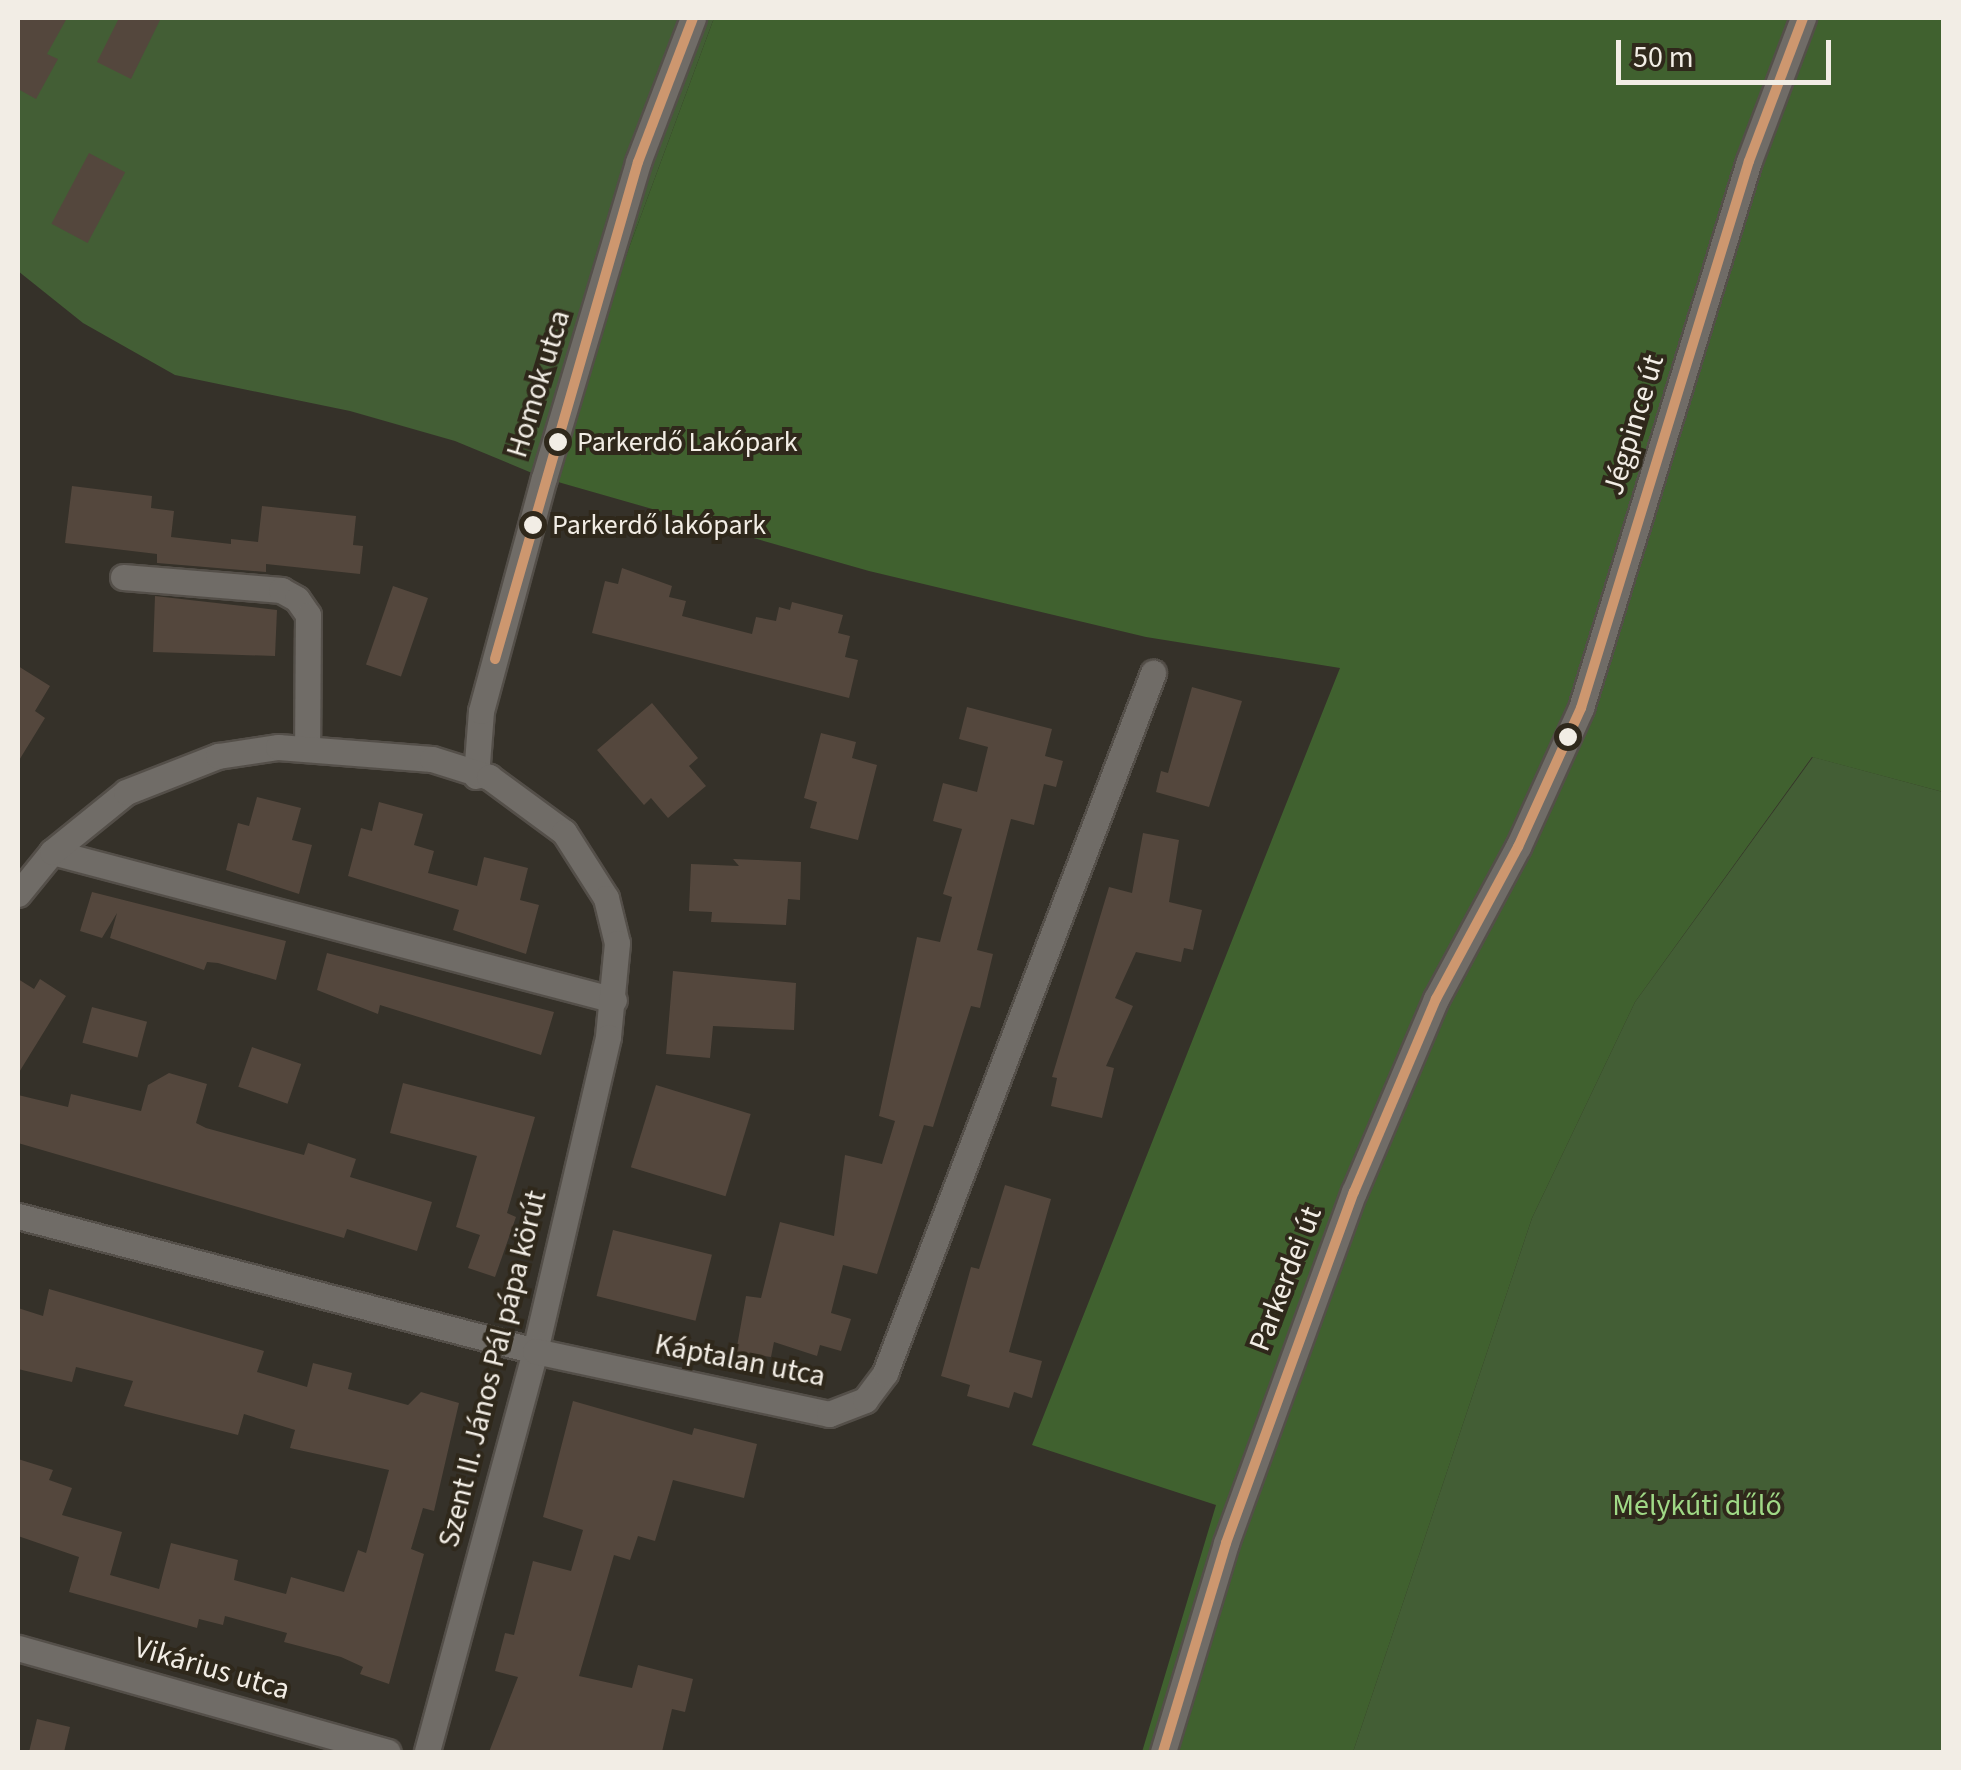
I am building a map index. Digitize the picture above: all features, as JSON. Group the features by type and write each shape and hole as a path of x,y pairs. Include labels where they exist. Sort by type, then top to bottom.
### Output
{"street":[{"name":"Homok utca","path":"476,776 481,711 544,478 638,162 693,18"},
{"name":"Jégpince út","path":"1518,848 1581,708 1749,162 1803,18"},
{"path":"123,577 282,590 298,599 308,615 307,748"},
{"name":"Káptalan utca","path":"18,1216 536,1351 828,1414 865,1400 885,1374 1153,673"},
{"name":"Szent II. János Pál pápa körút","path":"18,894 52,852 126,792 218,756 307,748 432,758 516,792 564,832 588,864 618,943 614,1000 536,1351 427,1752"},
{"name":"Parkerdei út","path":"1163,1752 1226,1543 1354,1192 1436,999 1518,848"},
{"path":"52,852 614,1000"},
{"name":"Vikárius utca","path":"18,1648 388,1752"}],"green space":[{"path":"18,18 714,18 544,478 455,441 350,411 175,375 83,323 18,271"},
{"path":"714,18 1943,18 1943,792 1812,757 1635,1002 1532,1218 1353,1752 1142,1752 1216,1505 1032,1445 1340,668 1146,637 869,571 544,478"},
{"name":"Mélykúti dűlő","path":"1813,757 1943,792 1943,1752 1353,1752 1532,1218 1635,1002"}],"building":[{"path":"18,18 67,18 47,54 58,59 36,99 18,89"},
{"path":"119,18 161,18 131,79 97,62"},
{"path":"89,153 125,172 88,243 51,224"},
{"path":"72,486 152,496 151,508 174,511 171,537 231,544 231,539 258,542 262,506 356,516 353,545 363,546 360,574 266,564 266,572 157,563 157,554 65,543"},
{"path":"622,568 672,586 669,597 686,601 682,616 752,634 756,617 776,621 779,607 790,610 792,602 843,615 838,633 850,636 845,657 858,660 849,698 592,633 605,581 618,584"},
{"path":"393,586 428,598 401,677 366,664"},
{"path":"155,596 277,610 275,656 153,652"},
{"path":"18,666 50,686 35,711 45,718 18,762"},
{"path":"1192,687 1242,701 1209,807 1156,792 1161,771 1168,773"},
{"path":"652,703 698,758 689,766 706,786 668,818 651,798 644,805 597,750"},
{"path":"967,707 1052,729 1045,756 1063,761 1056,787 1044,784 1034,825 1011,819 977,950 993,954 980,1008 971,1006 933,1127 924,1125 877,1274 843,1265 831,1313 851,1319 841,1351 820,1345 817,1356 774,1342 771,1357 736,1352 746,1296 761,1298 780,1222 834,1236 845,1155 882,1164 895,1121 879,1116 917,937 940,942 952,897 943,894 962,829 933,821 943,783 977,792 988,747 959,739"},
{"path":"821,733 856,742 852,758 877,765 858,840 810,828 817,802 804,798"},
{"path":"257,797 301,808 292,840 312,845 299,894 226,870 238,823 249,826"},
{"path":"379,802 423,814 414,845 434,851 428,873 477,886 484,857 528,868 520,900 539,905 526,954 453,930 459,910 348,876 361,828 372,831"},
{"path":"1143,833 1179,840 1169,902 1202,910 1193,950 1184,948 1181,962 1136,952 1115,998 1133,1006 1106,1066 1114,1068 1102,1118 1051,1106 1057,1078 1052,1077 1109,887 1132,893"},
{"path":"733,859 801,862 800,900 788,899 786,925 711,922 712,912 689,911 691,864 739,866"},
{"path":"92,892 286,941 276,980 218,963 207,962 204,970 110,938 117,913 102,938 80,931"},
{"path":"327,953 554,1012 541,1055 380,1005 378,1014 317,990"},
{"path":"673,971 796,983 794,1030 713,1026 710,1058 666,1054"},
{"path":"18,979 34,989 40,979 66,996 18,1074"},
{"path":"92,1007 147,1022 137,1057 82,1043"},
{"path":"252,1047 301,1064 287,1104 238,1087"},
{"path":"169,1073 207,1084 196,1123 206,1128 304,1155 308,1143 356,1159 350,1177 432,1202 417,1251 347,1229 344,1238 18,1143 18,1095 68,1107 71,1094 141,1111 148,1085"},
{"path":"403,1083 535,1117 507,1213 516,1217 495,1277 468,1268 480,1235 456,1227 477,1156 390,1133"},
{"path":"656,1085 751,1114 726,1196 631,1167"},
{"path":"1005,1185 1051,1199 1009,1352 1042,1361 1032,1398 1014,1392 1009,1408 967,1396 970,1385 941,1376 971,1267 979,1269"},
{"path":"613,1230 712,1255 696,1321 597,1296"},
{"path":"49,1289 264,1351 257,1372 307,1387 313,1363 352,1373 348,1389 408,1405 421,1392 459,1403 434,1511 423,1508 411,1549 424,1554 389,1684 360,1674 363,1667 341,1657 284,1642 287,1633 225,1616 223,1625 199,1619 197,1628 69,1592 79,1557 18,1536 18,1459 53,1470 49,1480 72,1488 62,1515 122,1532 110,1575 159,1589 171,1543 238,1560 234,1580 286,1594 291,1577 344,1592 358,1550 366,1553 389,1470 290,1448 295,1430 244,1414 238,1435 124,1406 133,1381 76,1367 72,1382 18,1369 18,1308 43,1316"},
{"path":"573,1401 692,1435 694,1428 757,1444 744,1498 673,1480 655,1541 638,1536 630,1560 614,1555 579,1676 632,1688 638,1665 693,1679 685,1712 672,1709 662,1752 489,1752 518,1677 495,1671 505,1633 514,1635 533,1561 571,1571 583,1530 543,1517"},
{"path":"37,1719 70,1727 64,1752 29,1752"}],"transit line":[{"path":"495,659 638,162 693,18"},
{"path":"1163,1752 1226,1543 1354,1192 1436,999 1518,847 1581,708 1749,161 1803,18"}],"place":[{"name":"Parkerdő Lakópark","path":"558,442"},
{"name":"Parkerdő lakópark","path":"533,525"}]}
